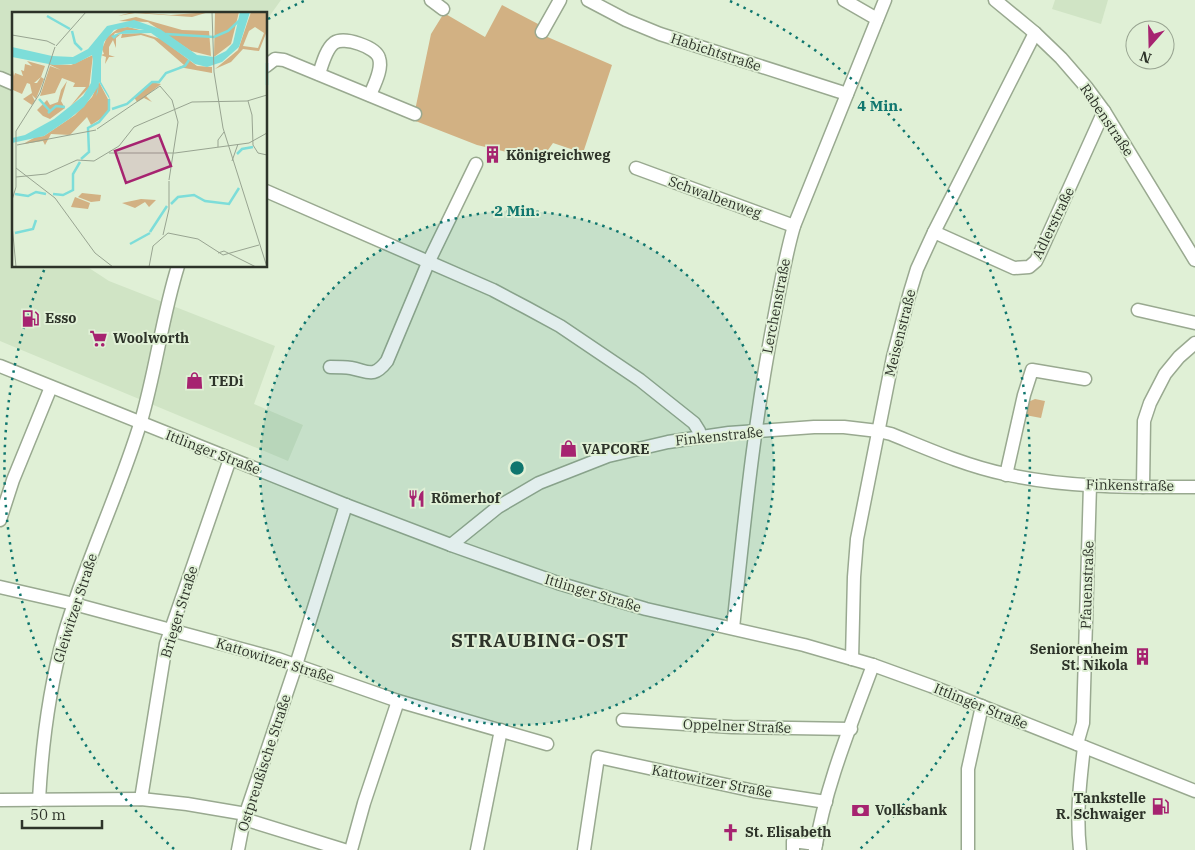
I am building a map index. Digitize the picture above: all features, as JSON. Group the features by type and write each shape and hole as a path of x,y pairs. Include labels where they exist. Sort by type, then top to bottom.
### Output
{"street":[{"path":"431,0 443,9"},
{"path":"542,32 560,0"},
{"name":"Habichtstraße","path":"588,0 626,20 660,34 848,94"},
{"path":"844,0 877,19"},
{"name":"Lerchenstraße","path":"733,628 754,432 764,365 787,250 794,226 885,0"},
{"name":"Rabenstraße","path":"994,0 1010,5 1087,88 1104,111 1195,260"},
{"name":"Meisenstraße","path":"852,659 857,539 893,357 910,292 917,269 934,232 1035,33"},
{"path":"319,74 330,47 341,40 348,40 375,51 379,56 380,69 370,95"},
{"path":"268,64 275,59 284,60 414,114"},
{"path":"0,78 12,83"},
{"name":"Adlerstraße","path":"934,232 1014,268 1029,267 1036,261 1039,255 1104,111"},
{"path":"330,367 352,368 372,373 381,368 387,361 428,263 476,164"},
{"name":"Schwalbenweg","path":"636,168 794,226"},
{"path":"268,192 493,290 560,326 640,380 694,423 700,437"},
{"name":"Gleiwitzer Straße","path":"39,800 41,765 50,698 57,664 74,604 140,423 168,300 177,268"},
{"path":"1138,310 1195,324"},
{"path":"1143,486 1144,421 1150,403 1164,374 1195,343"},
{"name":"Ittlinger Straße","path":"0,366 451,546 590,594 646,609 804,645 873,665 1195,790"},
{"path":"1006,475 1024,395 1032,370 1085,379"},
{"path":"0,520 13,480 51,387"},
{"name":"Finkenstraße","path":"451,546 498,507 539,483 608,456 668,442 700,437 814,426 878,431 891,434 971,465 1006,475 1090,485 1195,487"},
{"name":"Brieger Straße","path":"140,799 166,644 230,459"},
{"name":"Pfauenstraße","path":"1080,850 1077,825 1083,722 1090,485"},
{"name":"Ostpreußische Straße","path":"238,850 245,817 296,665 346,505"},
{"name":"Kattowitzer Straße","path":"0,586 278,658 398,701 547,744"},
{"path":"792,850 793,841 816,847 826,802 873,665"},
{"path":"351,850 364,803 398,701"},
{"path":"968,850 968,769 982,706"},
{"name":"Oppelner Straße","path":"623,720 732,727 851,728"},
{"path":"477,850 501,730"},
{"name":"Kattowitzer Straße","path":"584,850 598,757 754,791 826,802"},
{"path":"0,800 140,799 187,804 245,817 344,850"}],"shaded area":[{"path":"0,0 281,0 268,18 268,12 12,12 12,268 89,268 109,281 275,346 254,404 303,425 288,461 0,341"},
{"path":"1055,0 1108,0 1101,24 1052,9"},
{"path":"502,5 540,25 536,32 612,65 583,153 553,143 543,157 536,159 477,145 413,120 431,34 444,13 485,37"},
{"path":"1035,399 1045,401 1041,418 1025,415 1028,402"}],"place":[{"name":"Königreichweg","path":"492,155"},
{"name":"Esso","path":"31,318"},
{"name":"Woolworth","path":"99,338"},
{"name":"TEDi","path":"195,381"},
{"name":"VAPCORE","path":"568,449"},
{"name":"Römerhof","path":"417,498"},
{"name":"Seniorenheim St. Nikola","path":"1142,657"},
{"name":"Tankstelle R. Schwaiger","path":"1160,806"},
{"name":"Volksbank","path":"861,810"},
{"name":"St. Elisabeth","path":"731,832"}],"district":[{"name":"STRAUBING-OST","path":"540,640"}]}
